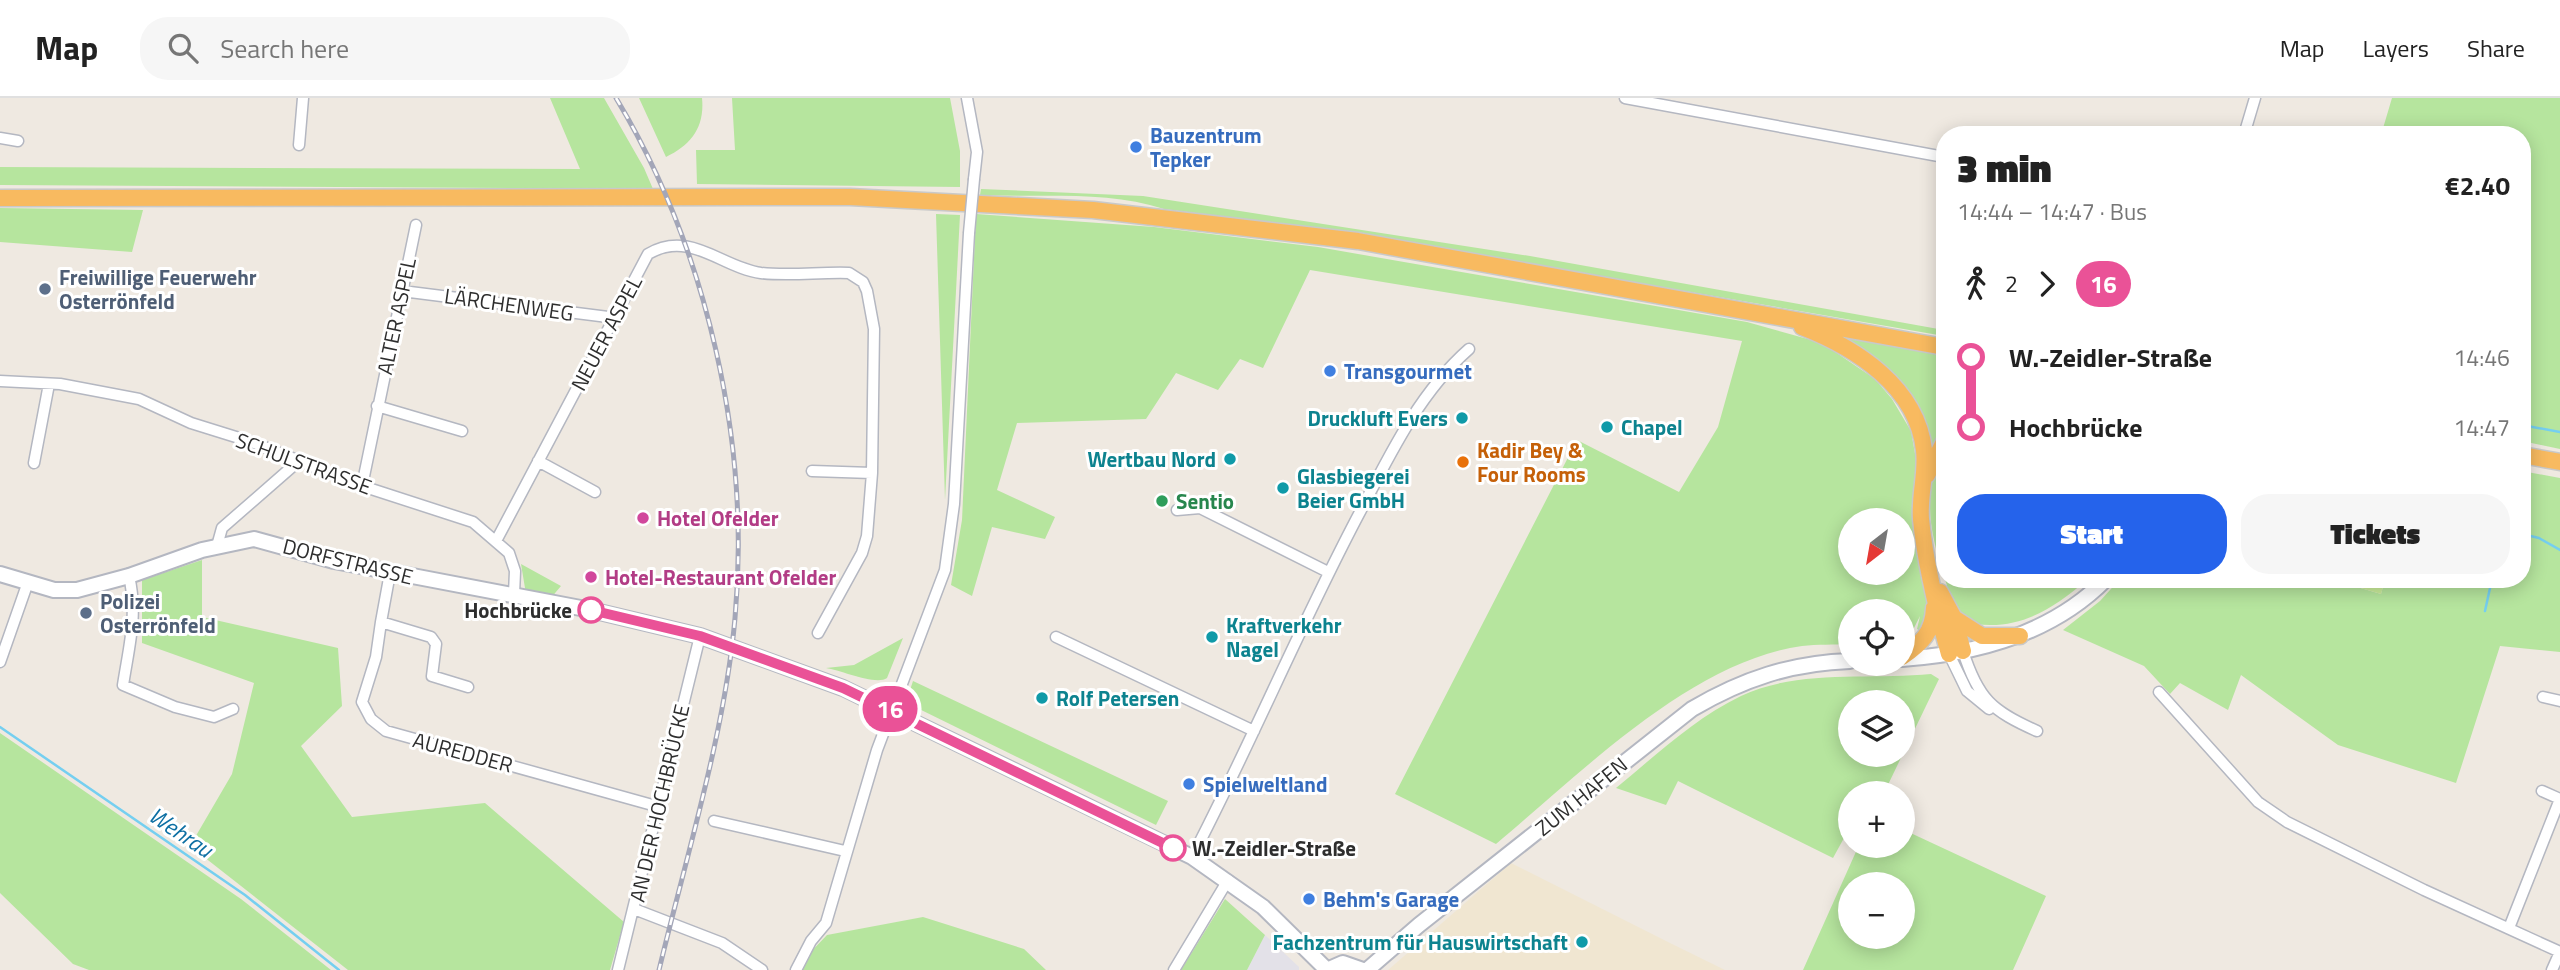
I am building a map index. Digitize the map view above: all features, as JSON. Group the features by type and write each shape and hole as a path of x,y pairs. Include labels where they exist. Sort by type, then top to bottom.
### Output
{"highway":[{"path":"0,198 850,197 989,202 1206,221 1358,241 1936,346"},
{"path":"1740,309 1804,328 1836,341 1884,377 1909,408 1921,433 1925,463 1921,518 1936,599 1956,653"},
{"path":"2531,457 2560,462"},
{"path":"1923,483 1936,458"},
{"path":"1932,578 1936,585"},
{"path":"1938,588 1954,618 1956,653"},
{"path":"1915,648 1930,631 1936,599"},
{"path":"1954,618 1982,636 2020,636"}],"main road":[{"name":"DORFSTRASSE","path":"0,574 54,590 76,590 129,576 216,546 254,539 390,573 514,594 700,636 833,684 891,709 1192,858 1228,880 1263,907 1327,970"},
{"path":"1915,657 1956,653 2020,636 2064,613 2095,588"},
{"name":"ZUM HAFEN","path":"1365,970 1692,709 1742,682 1783,668 1838,661"},
{"path":"1327,970 1343,963 1365,970"}],"street":[{"path":"299,145 303,98"},
{"path":"796,970 811,941 826,923 845,851 891,709 937,597 951,536 969,233 977,152 967,98"},
{"path":"1625,98 1936,156"},
{"path":"2247,126 2255,98"},
{"path":"0,138 18,141"},
{"name":"ALTER ASPEL","path":"362,485 416,225"},
{"name":"NEUER ASPEL","path":"496,541 648,254 668,247 702,248 749,271 849,274 863,282 871,309 876,349 872,473"},
{"name":"LÄRCHENWEG","path":"402,291 616,318"},
{"path":"1192,858 1328,572 1385,463 1442,372 1469,349"},
{"name":"SCHULSTRASSE","path":"0,380 117,393 139,399 191,423 300,459 362,485 473,522 509,552 515,571 514,594"},
{"path":"34,463 49,384"},
{"path":"377,407 462,431"},
{"path":"216,546 222,528 300,459"},
{"path":"538,461 595,492"},
{"path":"812,471 872,473 867,536 862,553 818,633"},
{"path":"1178,510 1200,508 1328,572"},
{"name":"AUREDDER","path":"390,573 376,657 362,702 371,719 386,731 656,806"},
{"path":"129,576 134,601 134,624 123,685 175,707 214,718 233,709"},
{"path":"0,662 28,582"},
{"path":"381,622 431,637 436,644 432,676 468,687"},
{"name":"AN DER HOCHBRÜCKE","path":"618,970 656,806 700,636"},
{"path":"1056,637 1254,731"},
{"path":"1956,653 1967,691 1984,707 2037,731"},
{"path":"2159,692 2258,802 2287,822 2424,890 2560,952 2552,970"},
{"path":"2543,698 2560,701"},
{"path":"2509,928 2560,799 2542,791"},
{"path":"714,821 845,851"},
{"path":"1174,970 1228,880"},
{"path":"634,909 722,943 762,970"}],"shaded area":[{"path":"1511,863 1670,943 1725,970 1388,970"},
{"path":"1265,935 1299,967 1299,970 1247,970"}],"green space":[{"path":"550,98 604,98 653,189 0,185 0,167 580,169"},
{"path":"639,98 702,98 699,126 683,147 666,157"},
{"path":"732,98 950,98 960,151 960,187 697,184 696,150 735,150"},
{"path":"2392,98 2560,98 2560,449 2531,443 2531,126 2384,126"},
{"path":"981,189 1143,196 1530,256 1936,329 1936,335 1338,231 1164,209 1119,199 980,195"},
{"path":"0,208 143,210 132,252 0,242"},
{"path":"936,214 960,215 945,500"},
{"path":"976,214 1154,227 1318,247 1747,322 1822,343 1875,379 1892,399 1911,431 1917,465 1927,611 1922,632 1917,629 1920,616 1915,626 1915,599 1838,599 1838,644 1802,646 1760,656 1719,674 1678,697 1600,755 1496,844 1395,794 1577,440 1679,492 1718,427 1742,341 1310,270 1263,368 1240,359 1218,390 1176,373 1146,419 1017,423 997,490 1055,517 1045,539 992,527 972,596 951,585 962,520"},
{"path":"1837,334 1936,353 1936,443 1930,452 1920,420"},
{"path":"1936,469 1936,548 1930,513 1932,482"},
{"path":"2531,473 2560,478 2560,652 2500,646 2456,783 2338,745 2241,675 2228,710 2180,683 2170,694 2144,666 2063,630 2100,601 2112,588 2361,588 2381,594 2383,588 2531,588"},
{"path":"202,560 202,617 338,648 342,706 301,746 352,817 485,803 624,922 610,970 348,970 190,846 232,774 254,683 142,643 142,580"},
{"path":"521,564 561,586 550,599 526,594"},
{"path":"1948,588 2077,588 2036,615 2007,624 1975,624 1972,627 1953,606"},
{"path":"2361,588 2383,588 2381,594"},
{"path":"903,638 887,678 882,680 867,679 826,668 854,665"},
{"path":"1931,674 1939,679 1915,729 1915,690 1838,690 1838,767 1897,767 1890,781 1838,781 1838,849 1833,858 1678,781 1666,805 1616,788 1676,738 1741,696 1786,682 1834,677"},
{"path":"913,681 1168,801 1156,825 911,705 910,690"},
{"path":"0,733 241,899 331,970 89,970 73,964 0,893"},
{"path":"1915,835 2046,896 2013,970 1803,970 1838,892 1838,949 1915,949 1915,872 1847,872 1853,858 1915,858"},
{"path":"1225,899 1265,935 1247,970 1181,970"},
{"path":"923,917 1024,949 1046,970 801,970 805,958 827,935"}],"waterway":[{"path":"2531,427 2560,432"},
{"path":"2531,536 2560,550"},
{"path":"2485,611 2490,588"},
{"name":"Wehrau","path":"0,727 245,895 339,970"}],"railway":[{"path":"616,98 648,157 675,218 698,283 716,349 736,484 738,552 730,661 714,750 659,970"}],"bus line":[{"name":"16","path":"591,610 700,636 843,688 1173,848"}],"place":[{"name":"Bauzentrum Tepker","path":"1136,147"},
{"name":"Freiwillige Feuerwehr Osterrönfeld","path":"45,289"},
{"name":"Transgourmet","path":"1330,371"},
{"name":"Druckluft Evers","path":"1462,418"},
{"name":"Chapel","path":"1607,427"},
{"name":"Wertbau Nord","path":"1230,459"},
{"name":"Kadir Bey & Four Rooms","path":"1463,462"},
{"name":"Glasbiegerei Beier GmbH","path":"1283,488"},
{"name":"Sentio","path":"1162,501"},
{"name":"Hotel Ofelder","path":"643,518"},
{"name":"Hotel-Restaurant Ofelder","path":"591,577"},
{"name":"Hochbrücke","path":"591,610"},
{"name":"Polizei Osterrönfeld","path":"86,613"},
{"name":"Kraftverkehr Nagel","path":"1212,637"},
{"name":"Rolf Petersen","path":"1042,698"},
{"name":"Spielweltland","path":"1189,784"},
{"name":"W.-Zeidler-Straße","path":"1173,848"},
{"name":"Behm's Garage","path":"1309,899"},
{"name":"Fachzentrum für Hauswirtschaft","path":"1582,942"}]}
